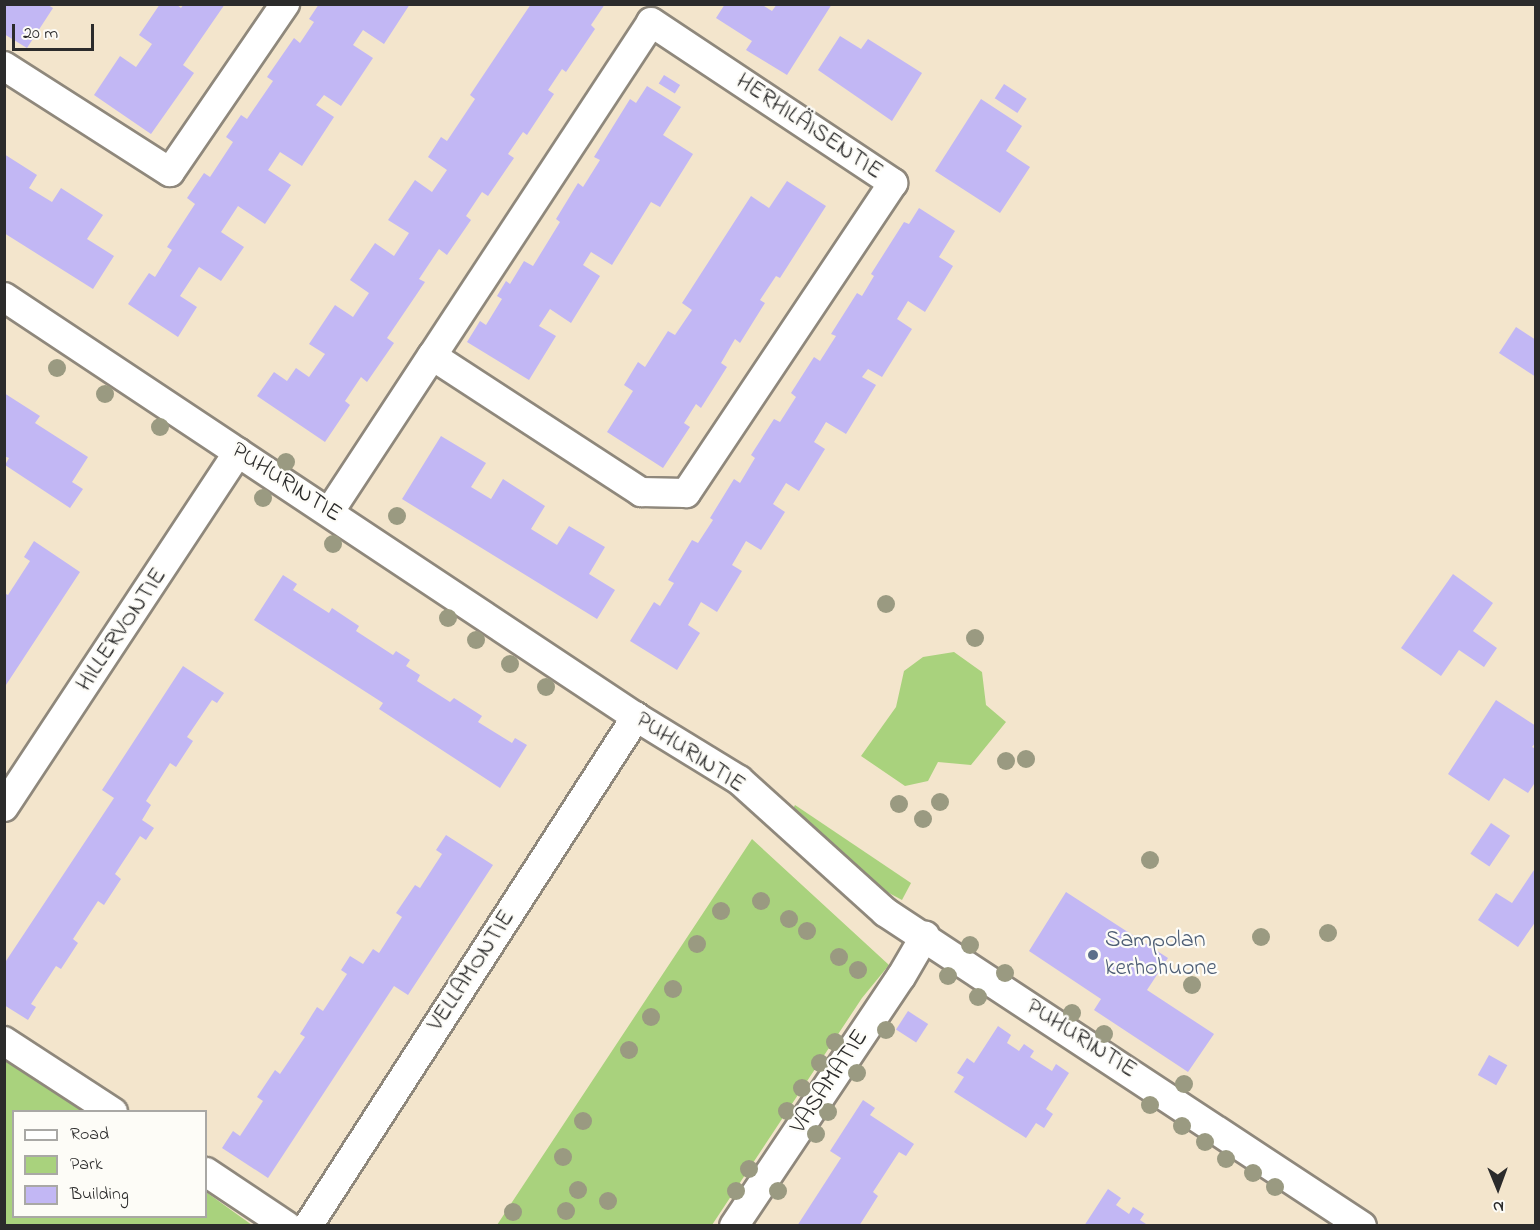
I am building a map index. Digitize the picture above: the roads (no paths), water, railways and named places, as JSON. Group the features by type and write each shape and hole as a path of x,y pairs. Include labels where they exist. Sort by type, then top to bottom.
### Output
{"street":[{"path":"4,66 170,172 285,4"},
{"name":"HERHILÄISENTIE","path":"330,511 651,22 893,183 686,493 641,492 432,356"},
{"name":"PUHURINTIE","path":"4,297 330,511 636,717 739,780 885,912 925,936 1362,1226"},
{"name":"HILLERVONTIE","path":"4,807 238,452"},
{"name":"VELLAMONTIE","path":"308,1226 636,717"},
{"name":"VASAMATIE","path":"734,1226 901,977 925,936"},
{"path":"4,1041 110,1110"},
{"path":"207,1173 287,1226"}],"place":[{"name":"Sampolan kerhohuone","path":"1093,955"}]}
